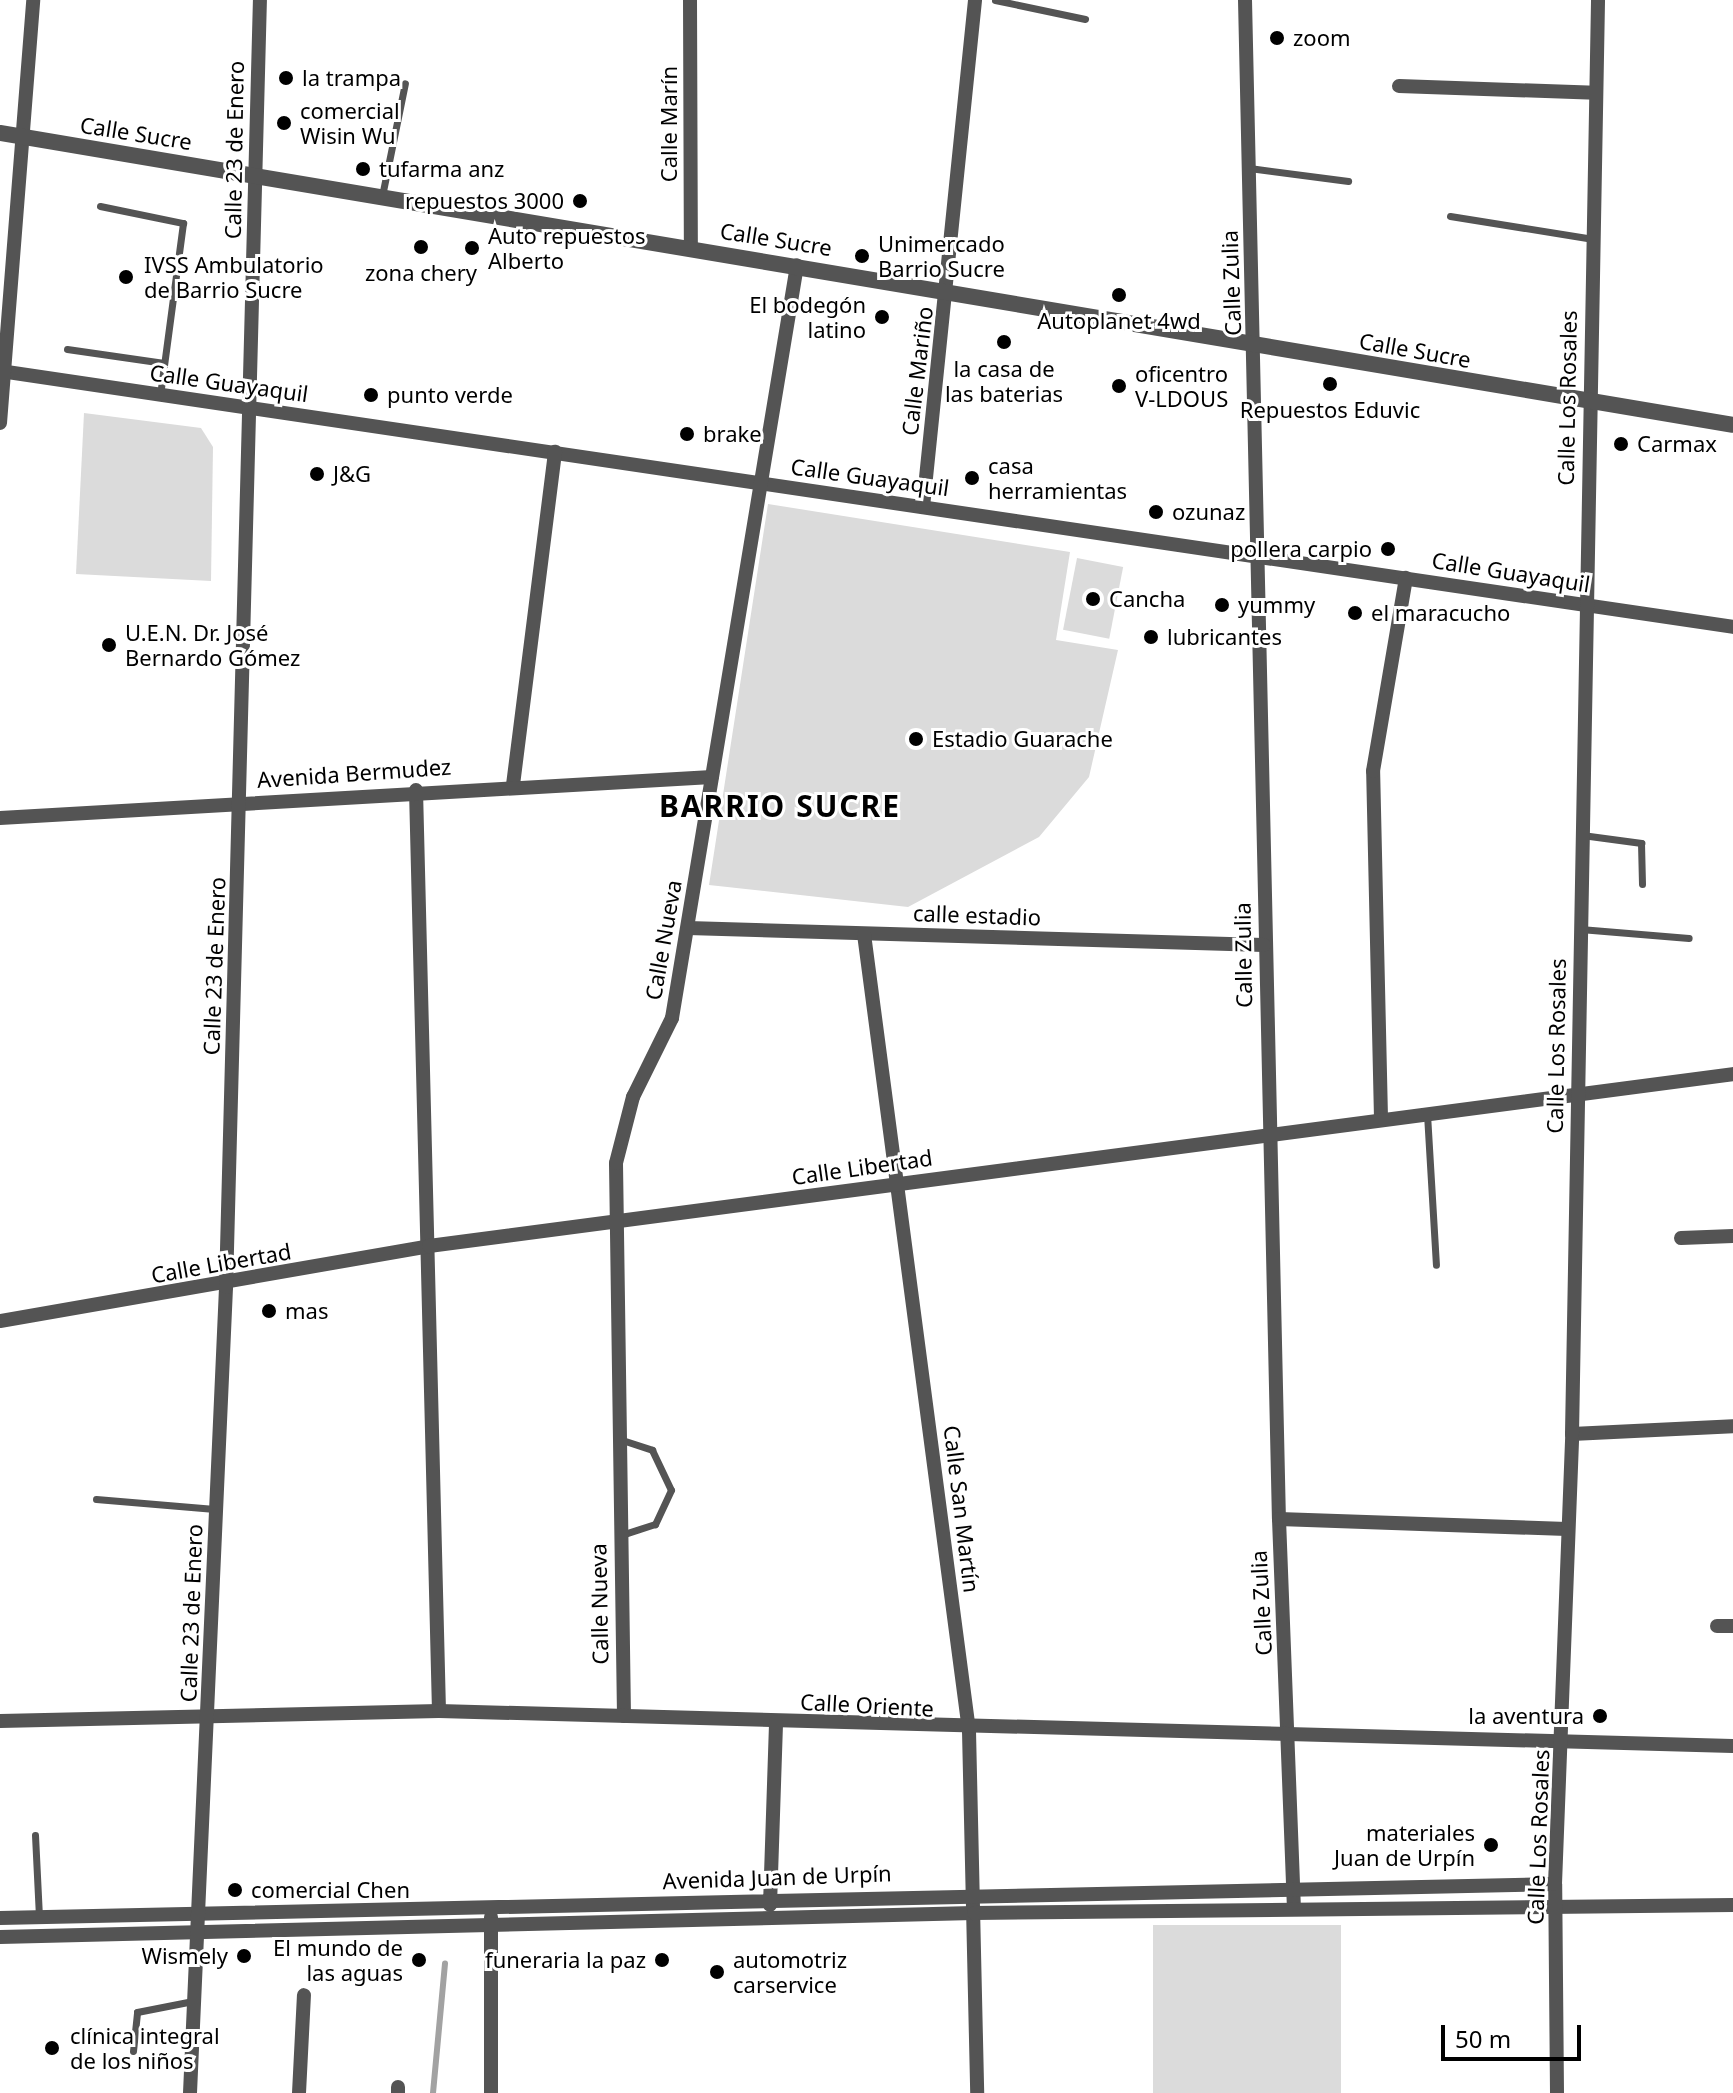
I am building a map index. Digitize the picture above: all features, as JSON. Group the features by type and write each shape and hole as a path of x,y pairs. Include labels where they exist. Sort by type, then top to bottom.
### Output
{"street":[{"path":"0,423 33,0"},
{"name":"Calle 23 de Enero","path":"197,1932 226,1287 260,0"},
{"name":"Calle Marín","path":"690,0 691,247"},
{"name":"Calle Mariño","path":"923,507 948,290 975,0"},
{"name":"Calle Zulia","path":"1245,0 1263,557 1264,945 1279,1519 1291,1739 1294,1909"},
{"name":"Calle Los Rosales","path":"1557,2093 1555,1884 1564,1743 1567,1529 1572,1434 1587,403 1598,0"},
{"path":"1399,86 1595,93"},
{"name":"Calle Sucre","path":"0,133 948,290 1587,403 1733,425"},
{"name":"Calle Nueva","path":"624,1716 612,1223 633,1097 672,1018 797,265"},
{"name":"Calle Guayaquil","path":"2,372 1733,627"},
{"path":"513,785 555,452"},
{"path":"1381,1118 1372,785 1406,578"},
{"name":"Avenida Bermudez","path":"0,818 416,790 712,777"},
{"path":"416,790 439,1711"},
{"name":"calle estadio","path":"688,928 1264,945"},
{"name":"Calle San Martín","path":"864,934 969,1731 975,1893 977,2093"},
{"name":"Calle Libertad","path":"0,1321 226,1287 429,1246 1427,1111 1733,1074"},
{"path":"1681,1238 1733,1236"},
{"path":"1572,1434 1733,1426"},
{"path":"1279,1519 1567,1529"},
{"path":"1717,1626 1733,1626"},
{"name":"Calle Oriente","path":"0,1721 439,1711 969,1731 1733,1746"},
{"path":"769,1917 776,1722"},
{"name":"Avenida Juan de Urpín","path":"0,1918 1293,1886 1555,1884"},
{"name":"Avenida Juan de Urpín","path":"0,1937 974,1913 1733,1905"},
{"path":"490,1906 491,2093"},
{"path":"190,2093 197,1932"},
{"path":"299,2093 304,1995"}],"lane":[{"path":"995,0 1085,19"},
{"path":"382,196 405,83"},
{"path":"1249,168 1348,181"},
{"path":"100,206 183,223 160,395"},
{"path":"1450,216 1593,239"},
{"path":"67,349 164,363"},
{"path":"1582,835 1641,843 1642,884"},
{"path":"1580,929 1689,938"},
{"path":"1427,1111 1436,1265"},
{"path":"617,1439 652,1450 671,1490 655,1524 620,1535"},
{"path":"96,1499 217,1509"},
{"path":"35,1835 39,1918"},
{"path":"133,2051 137,2012 193,2001"}],"shaded area":[{"path":"84,413 201,428 213,447 211,581 76,574"},
{"name":"Estadio Guarache","path":"768,504 1070,552 1056,640 1118,650 1089,777 1039,837 908,907 709,885"},
{"name":"Cancha","path":"1077,558 1123,567 1109,639 1063,630"},
{"path":"1153,1925 1341,1925 1341,2093 1153,2093"}],"waterway":[{"path":"433,2093 445,1964"}],"place":[{"name":"zoom","path":"1277,38"},
{"name":"la trampa","path":"286,78"},
{"name":"comercial Wisin Wu","path":"284,123"},
{"name":"tufarma anz","path":"363,169"},
{"name":"repuestos 3000","path":"580,201"},
{"name":"zona chery","path":"421,247"},
{"name":"Auto repuestos Alberto","path":"472,248"},
{"name":"Unimercado Barrio Sucre","path":"862,256"},
{"name":"IVSS Ambulatorio de Barrio Sucre","path":"126,277"},
{"name":"Autoplanet 4wd","path":"1119,295"},
{"name":"El bodegón latino","path":"882,317"},
{"name":"la casa de las baterias","path":"1004,342"},
{"name":"Repuestos Eduvic","path":"1330,384"},
{"name":"oficentro V-LDOUS","path":"1119,386"},
{"name":"punto verde","path":"371,395"},
{"name":"brake","path":"687,434"},
{"name":"Carmax","path":"1621,444"},
{"name":"J&G","path":"317,474"},
{"name":"casa herramientas","path":"972,478"},
{"name":"ozunaz","path":"1156,512"},
{"name":"pollera carpio","path":"1388,549"},
{"name":"Cancha","path":"1093,599"},
{"name":"yummy","path":"1222,605"},
{"name":"el maracucho","path":"1355,613"},
{"name":"lubricantes","path":"1151,637"},
{"name":"U.E.N. Dr. José Bernardo Gómez","path":"109,645"},
{"name":"Estadio Guarache","path":"916,739"},
{"name":"mas","path":"269,1311"},
{"name":"la aventura","path":"1600,1716"},
{"name":"materiales Juan de Urpín","path":"1491,1845"},
{"name":"comercial Chen","path":"235,1890"},
{"name":"Wismely","path":"244,1956"},
{"name":"El mundo de las aguas","path":"419,1960"},
{"name":"funeraria la paz","path":"662,1960"},
{"name":"automotriz carservice","path":"717,1972"},
{"name":"clínica integral de los niños","path":"52,2048"}],"district":[{"name":"BARRIO SUCRE","path":"780,806"}]}
